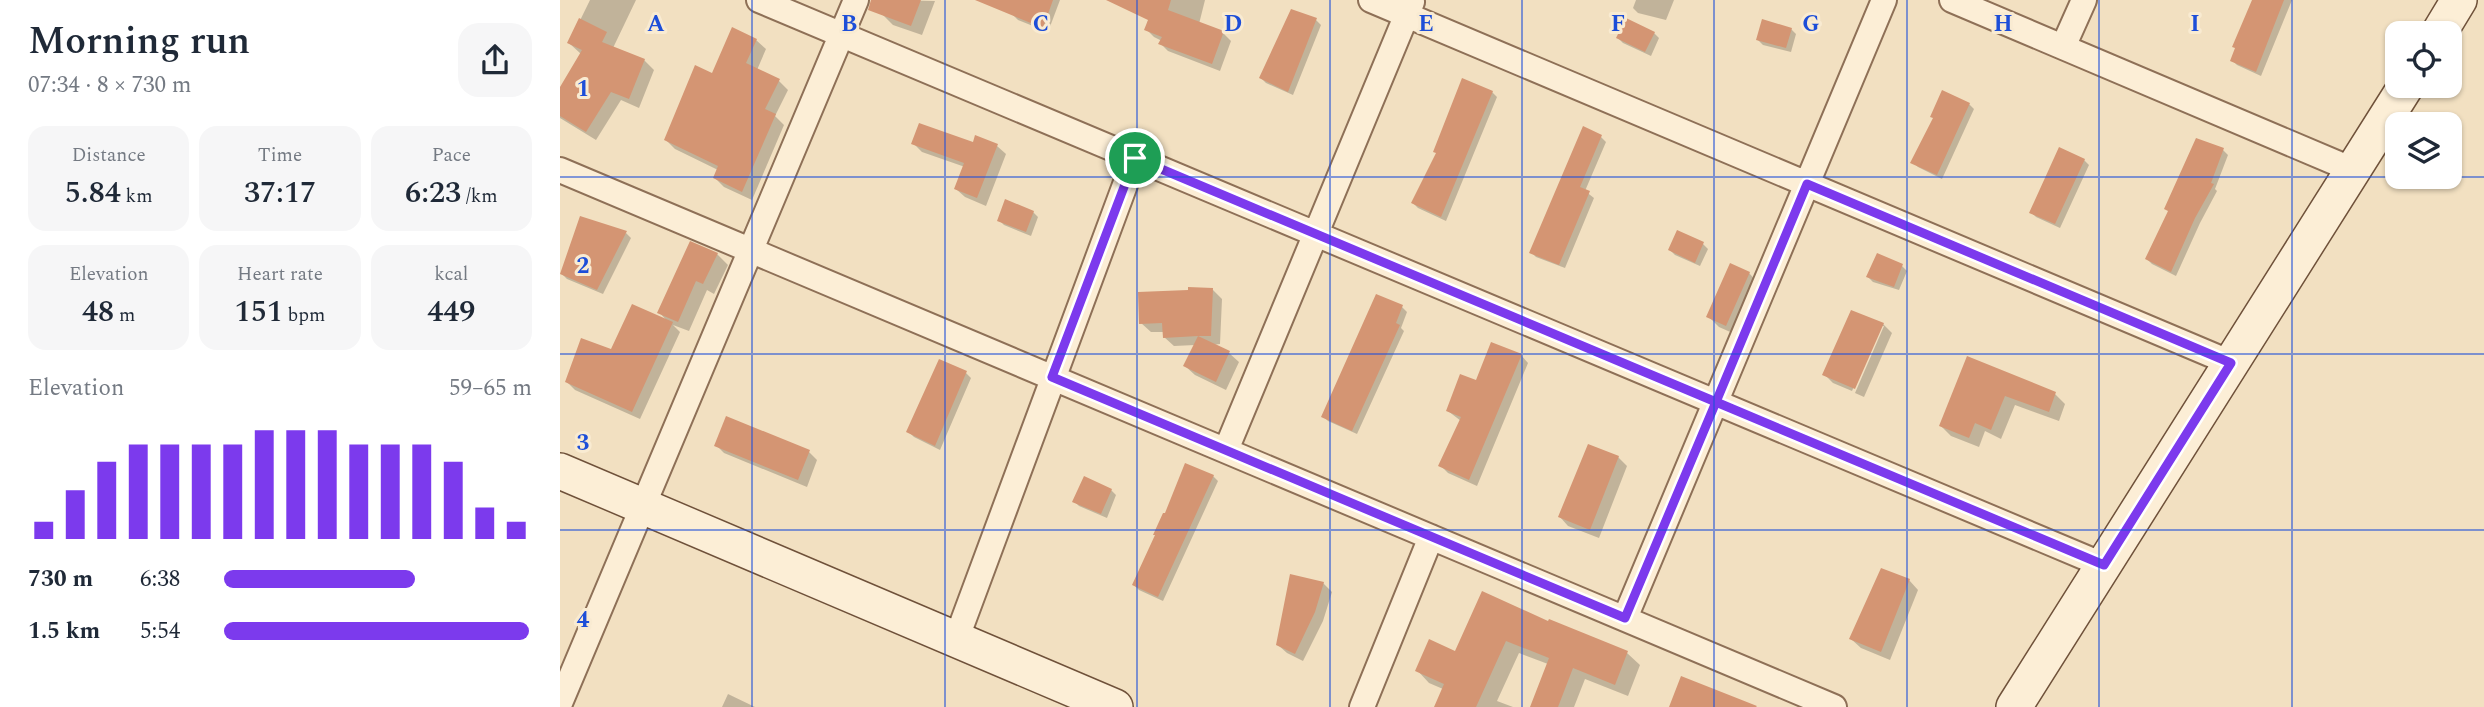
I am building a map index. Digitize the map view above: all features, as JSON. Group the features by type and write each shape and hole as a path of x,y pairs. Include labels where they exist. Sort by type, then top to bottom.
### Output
{"street":[{"path":"759,0 2104,565"},
{"path":"560,703 856,0"},
{"path":"1371,0 1410,7 1807,184 2231,363"},
{"path":"1625,618 1884,0"},
{"path":"1952,0 2353,170"},
{"path":"2063,47 2084,0"},
{"path":"2446,21 2459,0"},
{"path":"1226,450 1410,7"},
{"path":"2014,707 2398,98"},
{"path":"956,640 1135,158"},
{"path":"560,170 1834,707"},
{"path":"560,471 1115,707"},
{"path":"1362,707 1431,537"}],"building":[{"path":"871,0 921,0 911,26 868,10"},
{"path":"975,0 1053,0 1043,28"},
{"path":"1106,0 1171,0 1168,10 1224,31 1212,64 1158,44 1162,37 1144,30 1148,20"},
{"path":"2252,0 2284,0 2256,72 2230,61 2235,48 2232,47"},
{"path":"1291,9 1317,18 1288,92 1259,78"},
{"path":"579,18 607,32 602,42 645,59 629,99 611,92 586,132 560,116 560,87 582,50 567,43"},
{"path":"1626,18 1655,32 1645,52 1616,38"},
{"path":"1762,19 1792,28 1786,48 1756,40"},
{"path":"732,27 757,39 746,63 780,79 765,109 776,114 742,192 713,178 718,166 664,140 695,65 712,73"},
{"path":"1462,78 1493,91 1441,217 1411,203 1436,153 1433,152"},
{"path":"1942,90 1970,103 1937,175 1910,163 1933,118 1930,117"},
{"path":"919,123 973,142 975,135 998,144 977,198 954,189 964,163 911,144"},
{"path":"1583,126 1602,135 1580,187 1590,191 1559,265 1529,253"},
{"path":"2196,138 2224,148 2211,183 2214,184 2195,218 2171,272 2145,259 2168,211 2164,209"},
{"path":"2059,147 2085,159 2055,224 2029,213"},
{"path":"1005,199 1034,211 1026,232 997,221"},
{"path":"580,216 627,231 597,290 560,274"},
{"path":"1677,230 1704,242 1695,263 1668,250"},
{"path":"690,241 718,253 703,284 696,281 678,322 657,313"},
{"path":"1877,253 1903,264 1894,287 1866,277"},
{"path":"1730,263 1750,272 1726,326 1706,317"},
{"path":"1188,287 1213,288 1211,336 1163,338 1162,323 1139,324 1138,292 1188,290"},
{"path":"1376,294 1403,305 1396,323 1400,325 1352,431 1321,417"},
{"path":"632,304 673,322 632,412 565,382 581,338 611,349"},
{"path":"1851,310 1884,323 1855,389 1822,375"},
{"path":"1198,336 1230,351 1216,382 1183,366"},
{"path":"1491,342 1522,354 1469,480 1438,466 1461,417 1446,411 1460,374 1476,380"},
{"path":"1967,356 2056,392 2049,412 2005,396 1991,430 1975,423 1969,438 1939,426"},
{"path":"939,359 967,371 935,446 906,432"},
{"path":"726,416 810,450 798,480 714,446"},
{"path":"1588,444 1619,456 1590,530 1558,517"},
{"path":"1185,463 1214,475 1158,597 1132,585"},
{"path":"1084,476 1112,489 1101,514 1072,502"},
{"path":"1881,568 1910,579 1881,652 1849,639"},
{"path":"1290,574 1324,582 1315,612 1295,654 1276,645"},
{"path":"1482,591 1548,621 1549,619 1628,651 1615,685 1573,668 1558,707 1530,707 1549,658 1506,641 1476,707 1434,707 1444,684 1415,671 1429,639 1455,651"},
{"path":"1681,676 1757,706 1669,707"}],"route":[{"path":"1135,158 1052,377 1625,618 1716,402 2104,565 2231,363 1807,184 1716,402 1135,158"}]}
